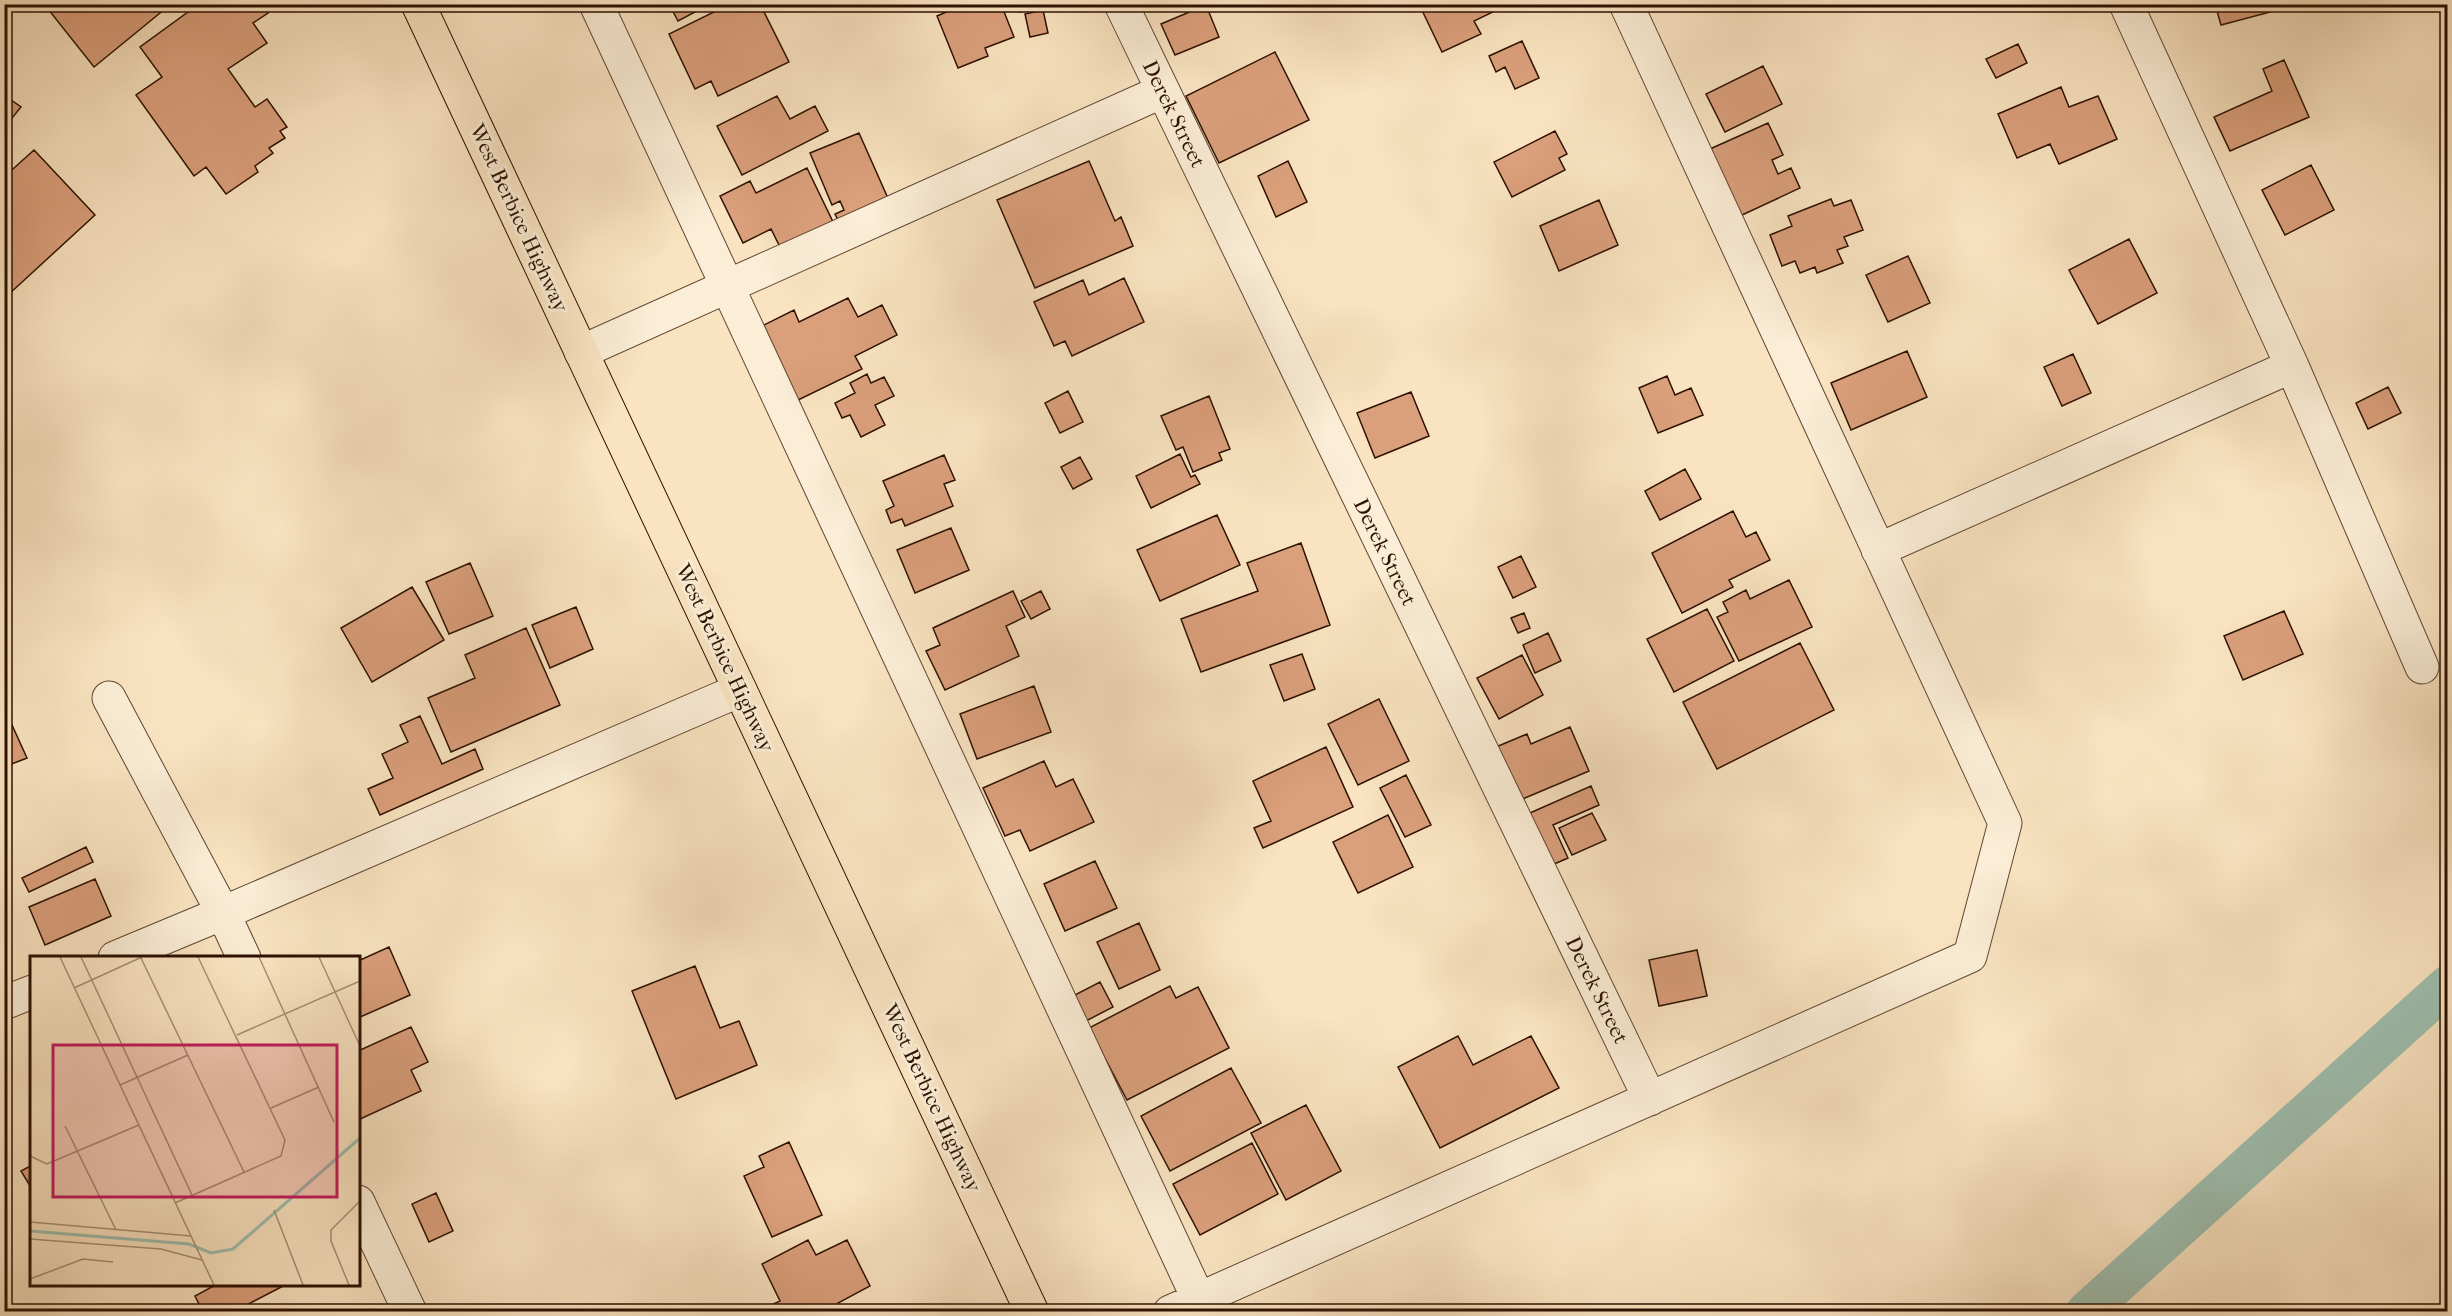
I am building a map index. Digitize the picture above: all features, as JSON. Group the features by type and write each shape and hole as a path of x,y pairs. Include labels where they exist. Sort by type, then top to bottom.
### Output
{"main road":[{"name":"West Berbice Highway","path":"418,4 1032,1311"}],"street":[{"path":"596,4 727,286 1184,1305 1970,956 2005,823 1626,4"},
{"name":"Derek Street","path":"1121,4 1650,1099"},
{"path":"2126,4 2292,366 2422,667"},
{"path":"581,352 1163,90"},
{"path":"1878,550 2292,366"},
{"path":"117,956 223,913 740,690"},
{"path":"109,699 244,956"},
{"path":"4,1003 30,993"},
{"path":"360,1206 410,1311"}],"building":[{"path":"44,4 171,4 94,67"},
{"path":"199,4 262,4 268,13 253,23 267,43 228,69 255,107 267,99 287,127 280,131 285,138 269,148 273,153 255,166 258,172 226,194 206,167 194,176 136,95 162,77 140,47"},
{"path":"669,4 710,4 678,21"},
{"path":"730,4 760,4 789,62 718,96 711,81 695,89 669,34"},
{"path":"965,4 1001,4 1014,37 985,48 988,56 958,68 937,16"},
{"path":"1017,4 1041,4 1041,5 1019,12"},
{"path":"1419,4 1499,4 1501,8 1474,21 1481,34 1442,52"},
{"path":"2215,4 2289,4 2289,7 2221,25"},
{"path":"1206,5 1219,37 1175,55 1161,24"},
{"path":"1043,10 1048,33 1030,37 1025,14"},
{"path":"1522,41 1539,78 1515,89 1505,67 1496,72 1489,56"},
{"path":"2018,44 2027,63 1996,78 1986,59"},
{"path":"1275,52 1309,120 1219,163 1186,96"},
{"path":"2284,60 2309,117 2230,151 2214,117 2272,91 2263,69"},
{"path":"1763,66 1782,104 1725,132 1706,94"},
{"path":"2061,87 2069,107 2098,96 2117,139 2059,164 2050,144 2017,158 1998,114"},
{"path":"4,95 21,107 4,128"},
{"path":"777,96 790,119 815,106 828,131 742,175 717,126"},
{"path":"1768,123 1783,155 1772,160 1778,174 1791,168 1800,188 1740,216 1710,149"},
{"path":"1555,131 1567,154 1559,158 1565,170 1512,197 1494,162"},
{"path":"859,133 891,205 838,220 835,214 844,210 840,201 832,205 810,153"},
{"path":"34,150 95,215 8,295 4,290 4,177"},
{"path":"1089,161 1115,221 1121,217 1133,246 1035,288 997,200"},
{"path":"1288,161 1307,202 1276,217 1258,176"},
{"path":"2311,165 2334,210 2285,235 2262,190"},
{"path":"807,168 834,224 781,249 771,229 743,243 720,196 750,181 756,193"},
{"path":"1831,199 1834,206 1851,200 1863,230 1844,237 1848,246 1837,250 1843,263 1817,273 1815,267 1800,273 1795,261 1782,266 1770,235 1792,226 1788,216"},
{"path":"1599,200 1618,245 1559,271 1540,226"},
{"path":"2129,239 2157,293 2098,324 2069,270"},
{"path":"1908,256 1930,303 1888,322 1866,275"},
{"path":"1124,278 1144,322 1072,356 1065,341 1054,346 1034,302 1083,280 1089,295"},
{"path":"848,298 858,317 882,305 897,335 855,356 862,369 794,402 758,328 794,310 799,322"},
{"path":"1907,351 1927,397 1851,430 1831,383"},
{"path":"2073,354 2091,393 2062,406 2044,367"},
{"path":"867,374 871,383 884,377 894,396 875,405 885,425 861,437 850,415 842,418 835,403 855,393 850,383"},
{"path":"1667,376 1675,395 1691,388 1703,415 1658,433 1639,388"},
{"path":"2388,387 2401,413 2368,429 2356,403"},
{"path":"1068,391 1083,422 1060,433 1045,403"},
{"path":"1411,392 1429,436 1375,458 1357,413"},
{"path":"1209,396 1230,449 1219,453 1222,460 1193,472 1183,447 1176,450 1161,416"},
{"path":"1180,454 1191,477 1195,475 1200,484 1151,508 1136,476"},
{"path":"944,455 955,480 944,484 953,506 905,526 902,519 891,523 886,510 894,506 883,481"},
{"path":"1080,457 1092,479 1073,489 1061,467"},
{"path":"1685,469 1701,499 1660,520 1645,491"},
{"path":"1733,511 1746,537 1756,532 1770,560 1729,580 1733,587 1682,613 1652,553"},
{"path":"1217,515 1240,565 1160,601 1137,550"},
{"path":"951,528 969,570 915,593 897,550"},
{"path":"1301,543 1330,625 1201,672 1181,619 1258,591 1247,563"},
{"path":"1521,556 1536,587 1513,598 1498,567"},
{"path":"470,563 493,616 449,634 426,582"},
{"path":"1789,580 1812,627 1739,661 1717,617 1728,612 1723,602 1746,590 1750,599"},
{"path":"412,587 444,640 372,682 341,628"},
{"path":"1013,591 1025,617 1006,626 1019,656 945,690 926,651 940,645 933,628"},
{"path":"1041,591 1050,609 1031,619 1021,601"},
{"path":"576,607 593,649 550,668 532,625"},
{"path":"1707,609 1734,661 1674,692 1647,639"},
{"path":"2284,611 2303,654 2243,680 2224,636"},
{"path":"1524,613 1530,628 1518,633 1511,618"},
{"path":"526,628 560,705 451,752 428,698 475,678 465,655"},
{"path":"1548,633 1561,661 1535,673 1523,645"},
{"path":"1800,643 1834,710 1717,769 1683,702"},
{"path":"1302,654 1315,689 1284,701 1270,665"},
{"path":"1522,655 1543,695 1499,719 1477,678"},
{"path":"1034,686 1051,732 977,759 960,714"},
{"path":"1379,699 1409,761 1358,785 1328,724"},
{"path":"7,714 27,758 4,767 4,715"},
{"path":"420,716 442,764 475,749 483,769 380,815 368,789 393,778 382,754 408,742 400,725"},
{"path":"1570,727 1589,771 1513,803 1489,750 1527,734 1531,744"},
{"path":"1326,747 1353,807 1263,848 1254,828 1271,821 1253,781"},
{"path":"1044,761 1056,787 1073,779 1094,822 1030,851 1020,830 1005,836 983,788"},
{"path":"1406,775 1431,825 1405,837 1380,788"},
{"path":"1591,786 1599,805 1553,825 1568,858 1545,868 1523,816"},
{"path":"1592,813 1606,840 1572,855 1559,828"},
{"path":"1388,815 1413,867 1358,893 1333,842"},
{"path":"86,847 93,862 29,892 22,878"},
{"path":"1095,861 1117,908 1065,931 1044,884"},
{"path":"95,879 111,916 45,945 29,907"},
{"path":"1139,923 1160,970 1119,989 1097,942"},
{"path":"389,947 410,995 360,1017 360,960"},
{"path":"1697,950 1707,996 1659,1006 1649,960"},
{"path":"695,966 720,1028 739,1021 757,1065 676,1099 632,991"},
{"path":"1100,982 1113,1007 1084,1022 1071,997"},
{"path":"1170,986 1176,998 1198,987 1229,1048 1127,1100 1089,1028"},
{"path":"411,1027 428,1062 411,1070 421,1091 360,1119 360,1050"},
{"path":"1458,1036 1473,1065 1531,1036 1559,1088 1440,1148 1398,1067"},
{"path":"1231,1068 1261,1123 1170,1171 1141,1116"},
{"path":"1306,1105 1341,1171 1286,1200 1251,1133"},
{"path":"789,1142 822,1215 772,1237 744,1176 764,1167 759,1156"},
{"path":"1252,1143 1278,1194 1200,1235 1173,1184"},
{"path":"30,1166 30,1186 21,1171"},
{"path":"436,1193 453,1231 429,1242 412,1204"},
{"path":"808,1240 816,1255 847,1240 870,1286 838,1303 842,1312 770,1312 767,1307 780,1301 762,1264"},
{"path":"213,1286 283,1286 233,1312 203,1312 195,1296"}],"waterway":[{"path":"2086,1312 2448,985"}]}
